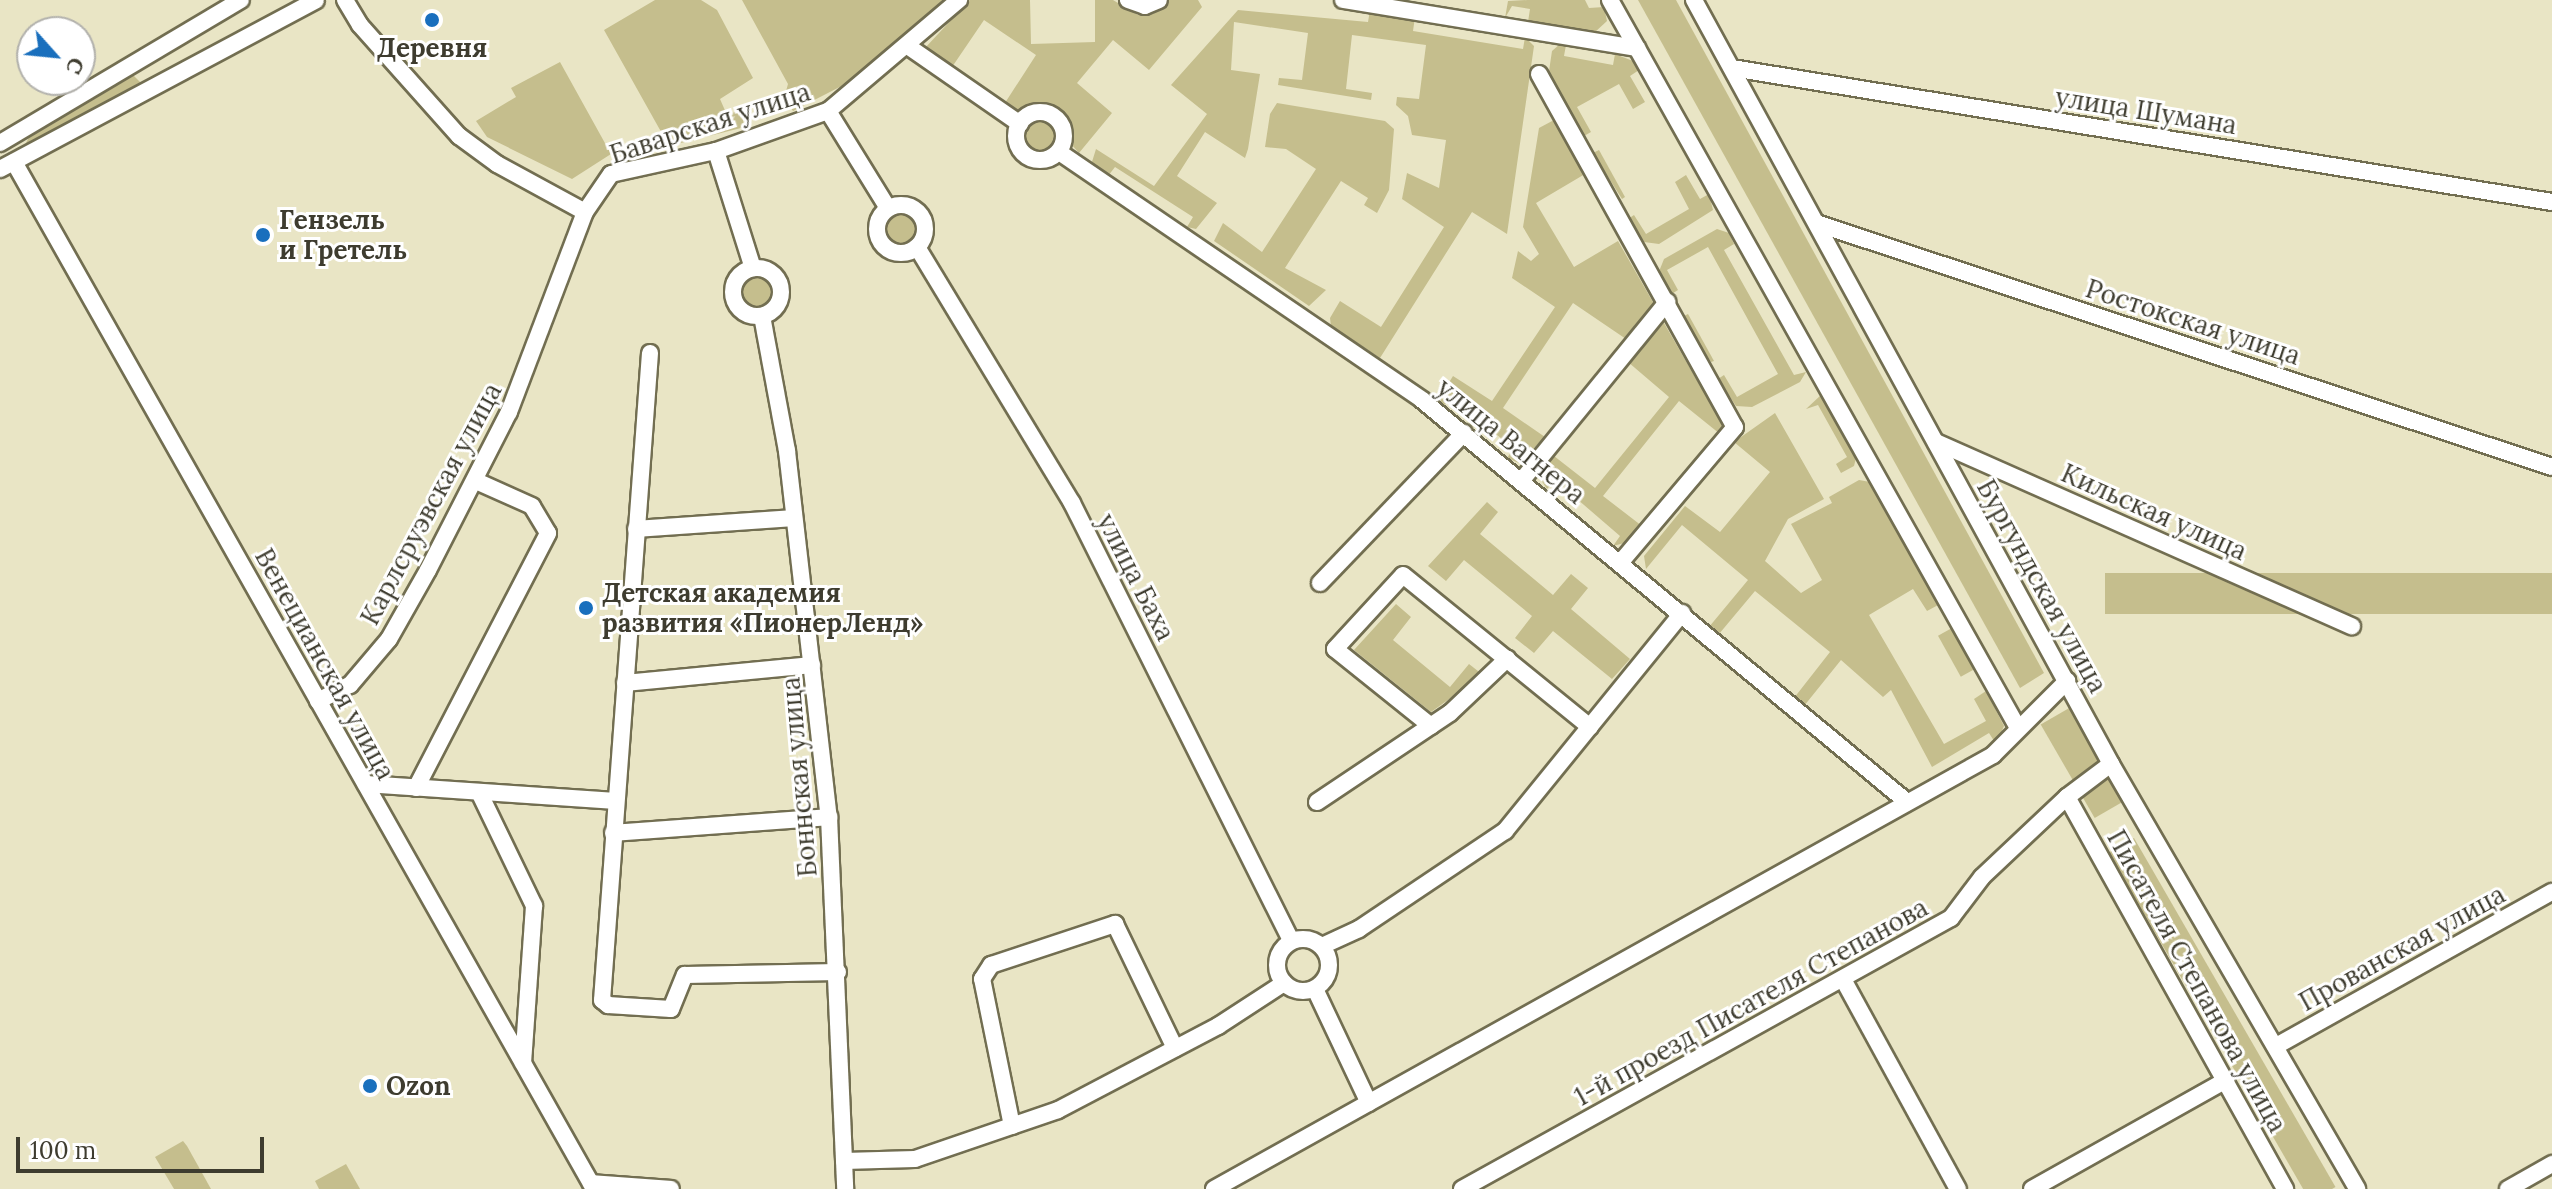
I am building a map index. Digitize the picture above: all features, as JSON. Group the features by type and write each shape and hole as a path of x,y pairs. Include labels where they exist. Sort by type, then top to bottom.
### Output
{"street":[{"path":"0,143 241,0"},
{"path":"7,166 316,0"},
{"path":"345,0 360,25 459,136 497,164 585,212"},
{"name":"Баварская улица","path":"585,212 611,174 716,151 828,111 909,47 959,0"},
{"path":"1128,0 1145,6 1159,0"},
{"path":"1343,0 1637,48"},
{"path":"1610,0 2018,728"},
{"name":"Бургундская улица","path":"1694,0 1819,224 2111,764 2357,1189"},
{"path":"909,47 1020,124"},
{"name":"улица Шумана","path":"1732,68 2552,202"},
{"path":"1539,74 1735,427 1621,562"},
{"path":"828,111 888,208"},
{"path":"1035,112 1051,114 1065,133 1059,152 1042,161 1026,156 1017,143 1020,124 1035,112"},
{"path":"716,151 753,268"},
{"name":"улица Вагнера","path":"1059,152 1314,321 1464,433 1907,802"},
{"name":"Венецианская улица","path":"7,166 366,784 592,1186"},
{"path":"903,204 918,211 925,234 917,247 902,253 881,243 876,228 888,208 903,204"},
{"name":"Карлсруэвская улица","path":"318,701 350,685 389,639 476,481 533,356 585,212"},
{"name":"Ростокская улица","path":"1819,224 2552,467"},
{"name":"улица Баха","path":"917,247 1072,503 1291,941"},
{"path":"753,268 768,270 782,289 777,307 762,316 743,312 734,299 735,283 753,268"},
{"path":"1522,480 1667,302"},
{"name":"Боннская улица","path":"762,316 794,518 829,817 845,1189"},
{"path":"650,353 601,992 608,1005 671,1009 685,975 838,972"},
{"path":"1320,583 1464,433"},
{"name":"Кильская улица","path":"1936,442 2352,626"},
{"path":"416,788 548,533 532,506 476,481"},
{"path":"636,529 794,518"},
{"path":"1431,726 1335,649 1403,575 1590,727"},
{"path":"1322,946 1359,929 1505,831 1682,613"},
{"path":"1317,802 1431,726 1507,659"},
{"path":"625,683 812,665"},
{"path":"1214,1189 1993,755 2067,681"},
{"name":"1-й проезд Писателя Степанова","path":"1462,1189 1844,981 1951,918 1982,877 2067,797 2111,764"},
{"path":"366,784 615,801"},
{"path":"479,792 534,906 523,1063"},
{"name":"Писателя Степанова улица","path":"2067,797 2285,1189"},
{"path":"613,833 829,817"},
{"name":"Прованская улица","path":"2276,1046 2552,892"},
{"path":"1012,1126 982,979 991,965 1115,924 1175,1048"},
{"path":"1308,938 1322,946 1329,969 1315,989 1298,991 1284,983 1277,960 1291,941 1308,938"},
{"path":"1844,981 1958,1189"},
{"path":"844,1161 915,1159 1058,1110 1175,1048 1284,983"},
{"path":"1315,989 1369,1103"},
{"path":"2032,1189 2226,1080"},
{"path":"2508,1189 2552,1164"},
{"path":"592,1186 671,1189"}],"shaded area":[{"path":"655,0 701,0 717,10 753,78 720,99 727,115 740,110 745,127 669,146 604,30"},
{"path":"742,0 947,0 859,77 793,111 784,98 788,84"},
{"path":"970,0 1030,0 1031,44 1095,42 1095,0 1113,0 1138,15 1153,14 1168,0 1198,0 1202,7 1149,70 1113,40 1077,83 1112,113 1079,153 1071,144 1069,122 1055,107 1035,104 1014,112 1003,106 1036,55 984,20 950,70 924,49"},
{"path":"1585,0 1589,8 1604,7 1607,21 1594,33 1528,22 1530,9 1512,6 1505,18 1508,1"},
{"path":"1638,0 1676,0 2044,673 2020,688"},
{"path":"1238,10 1368,22 1370,10 1415,17 1413,31 1523,49 1525,37 1534,46 1507,234 1472,212 1380,358 1331,326 1330,318 1340,301 1381,327 1444,227 1402,199 1407,173 1439,188 1446,140 1412,135 1408,116 1396,105 1397,97 1419,99 1426,45 1352,35 1346,89 1372,93 1371,100 1278,85 1279,78 1302,80 1308,33 1234,22 1231,70 1260,74 1248,149 1245,158 1205,132 1177,176 1217,203 1196,229 1187,227 1193,217 1115,167 1108,176 1091,165 1096,149 1154,186 1207,114 1171,85"},
{"path":"1560,44 1566,45 1564,56 1613,65 1615,54 1633,61 1639,70 1630,76 1645,102 1633,109 1619,84 1577,107 1591,132 1584,136 1549,71 1552,51"},
{"path":"560,62 611,154 572,179 487,137 476,121 516,97 511,88"},
{"path":"132,74 143,85 24,147 30,135"},
{"path":"1277,103 1385,121 1394,129 1389,190 1377,213 1364,205 1368,198 1341,181 1285,268 1326,290 1309,306 1214,241 1223,223 1262,252 1316,169 1286,149 1265,147 1270,114"},
{"path":"1040,120 1052,124 1056,136 1052,148 1040,152 1028,148 1024,136 1028,124"},
{"path":"1554,120 1585,174 1536,203 1574,267 1618,241 1654,304 1626,339 1573,303 1503,408 1545,437 1519,463 1507,458 1514,448 1450,399 1442,408 1440,397 1453,376 1492,401 1555,307 1512,278 1518,251 1531,261 1539,254 1523,227 1539,128"},
{"path":"1599,150 1625,197 1622,199 1593,153"},
{"path":"1686,175 1700,199 1709,194 1713,210 1659,244 1644,242 1628,219 1634,215 1646,234 1689,209 1675,182"},
{"path":"901,213 913,217 917,229 913,241 901,245 889,241 885,229 889,217"},
{"path":"1717,229 1729,233 1734,244 1724,250 1794,375 1806,372 1800,382 1752,407 1736,406 1718,379 1724,375 1737,397 1778,374 1708,247 1667,270 1678,290 1670,295 1658,274 1664,259"},
{"path":"757,276 769,280 773,292 769,304 757,308 745,304 741,292 745,280"},
{"path":"1688,314 1714,361 1711,362 1682,317"},
{"path":"1664,323 1725,429 1720,434 1679,401 1603,496 1642,526 1628,542 1613,546 1620,536 1555,480 1547,489 1539,477 1554,456 1595,488 1669,397 1628,362"},
{"path":"1821,395 1856,458 1854,466 1841,473 1836,464 1847,457 1818,405 1806,409"},
{"path":"1775,413 1824,499 1788,519 1765,561 1801,593 1822,580 1791,524 1832,503 1829,497 1859,480 1870,482 1940,604 1927,611 1913,589 1869,615 1944,744 1986,721 1974,699 1986,691 2004,726 1996,744 1989,733 1932,767 1891,690 1883,697 1841,660 1804,706 1794,698 1830,652 1755,591 1719,634 1709,627 1748,580 1682,525 1646,569 1644,556 1685,506 1720,532 1770,472 1734,442"},
{"path":"1487,502 1498,512 1480,534 1553,595 1571,574 1588,588 1571,609 1630,659 1612,679 1553,631 1534,653 1515,638 1532,616 1464,560 1446,581 1428,566"},
{"path":"2105,573 2552,573 2552,614 2105,614"},
{"path":"1396,604 1411,617 1393,640 1450,687 1469,664 1483,675 1431,712 1354,650"},
{"path":"1952,628 1975,669 1961,677 1938,636"},
{"path":"2071,707 2125,801 2095,818 2041,724"},
{"path":"2134,838 2336,1187 2303,1189 2109,852"},
{"path":"183,1141 211,1189 174,1189 155,1157"},
{"path":"346,1164 360,1189 319,1189 315,1181"}],"place":[{"name":"Деревня","path":"432,20"},
{"name":"Гензель и Гретель","path":"263,235"},
{"name":"Детская академия развития «ПионерЛенд»","path":"586,608"},
{"name":"Ozon","path":"370,1086"}]}
